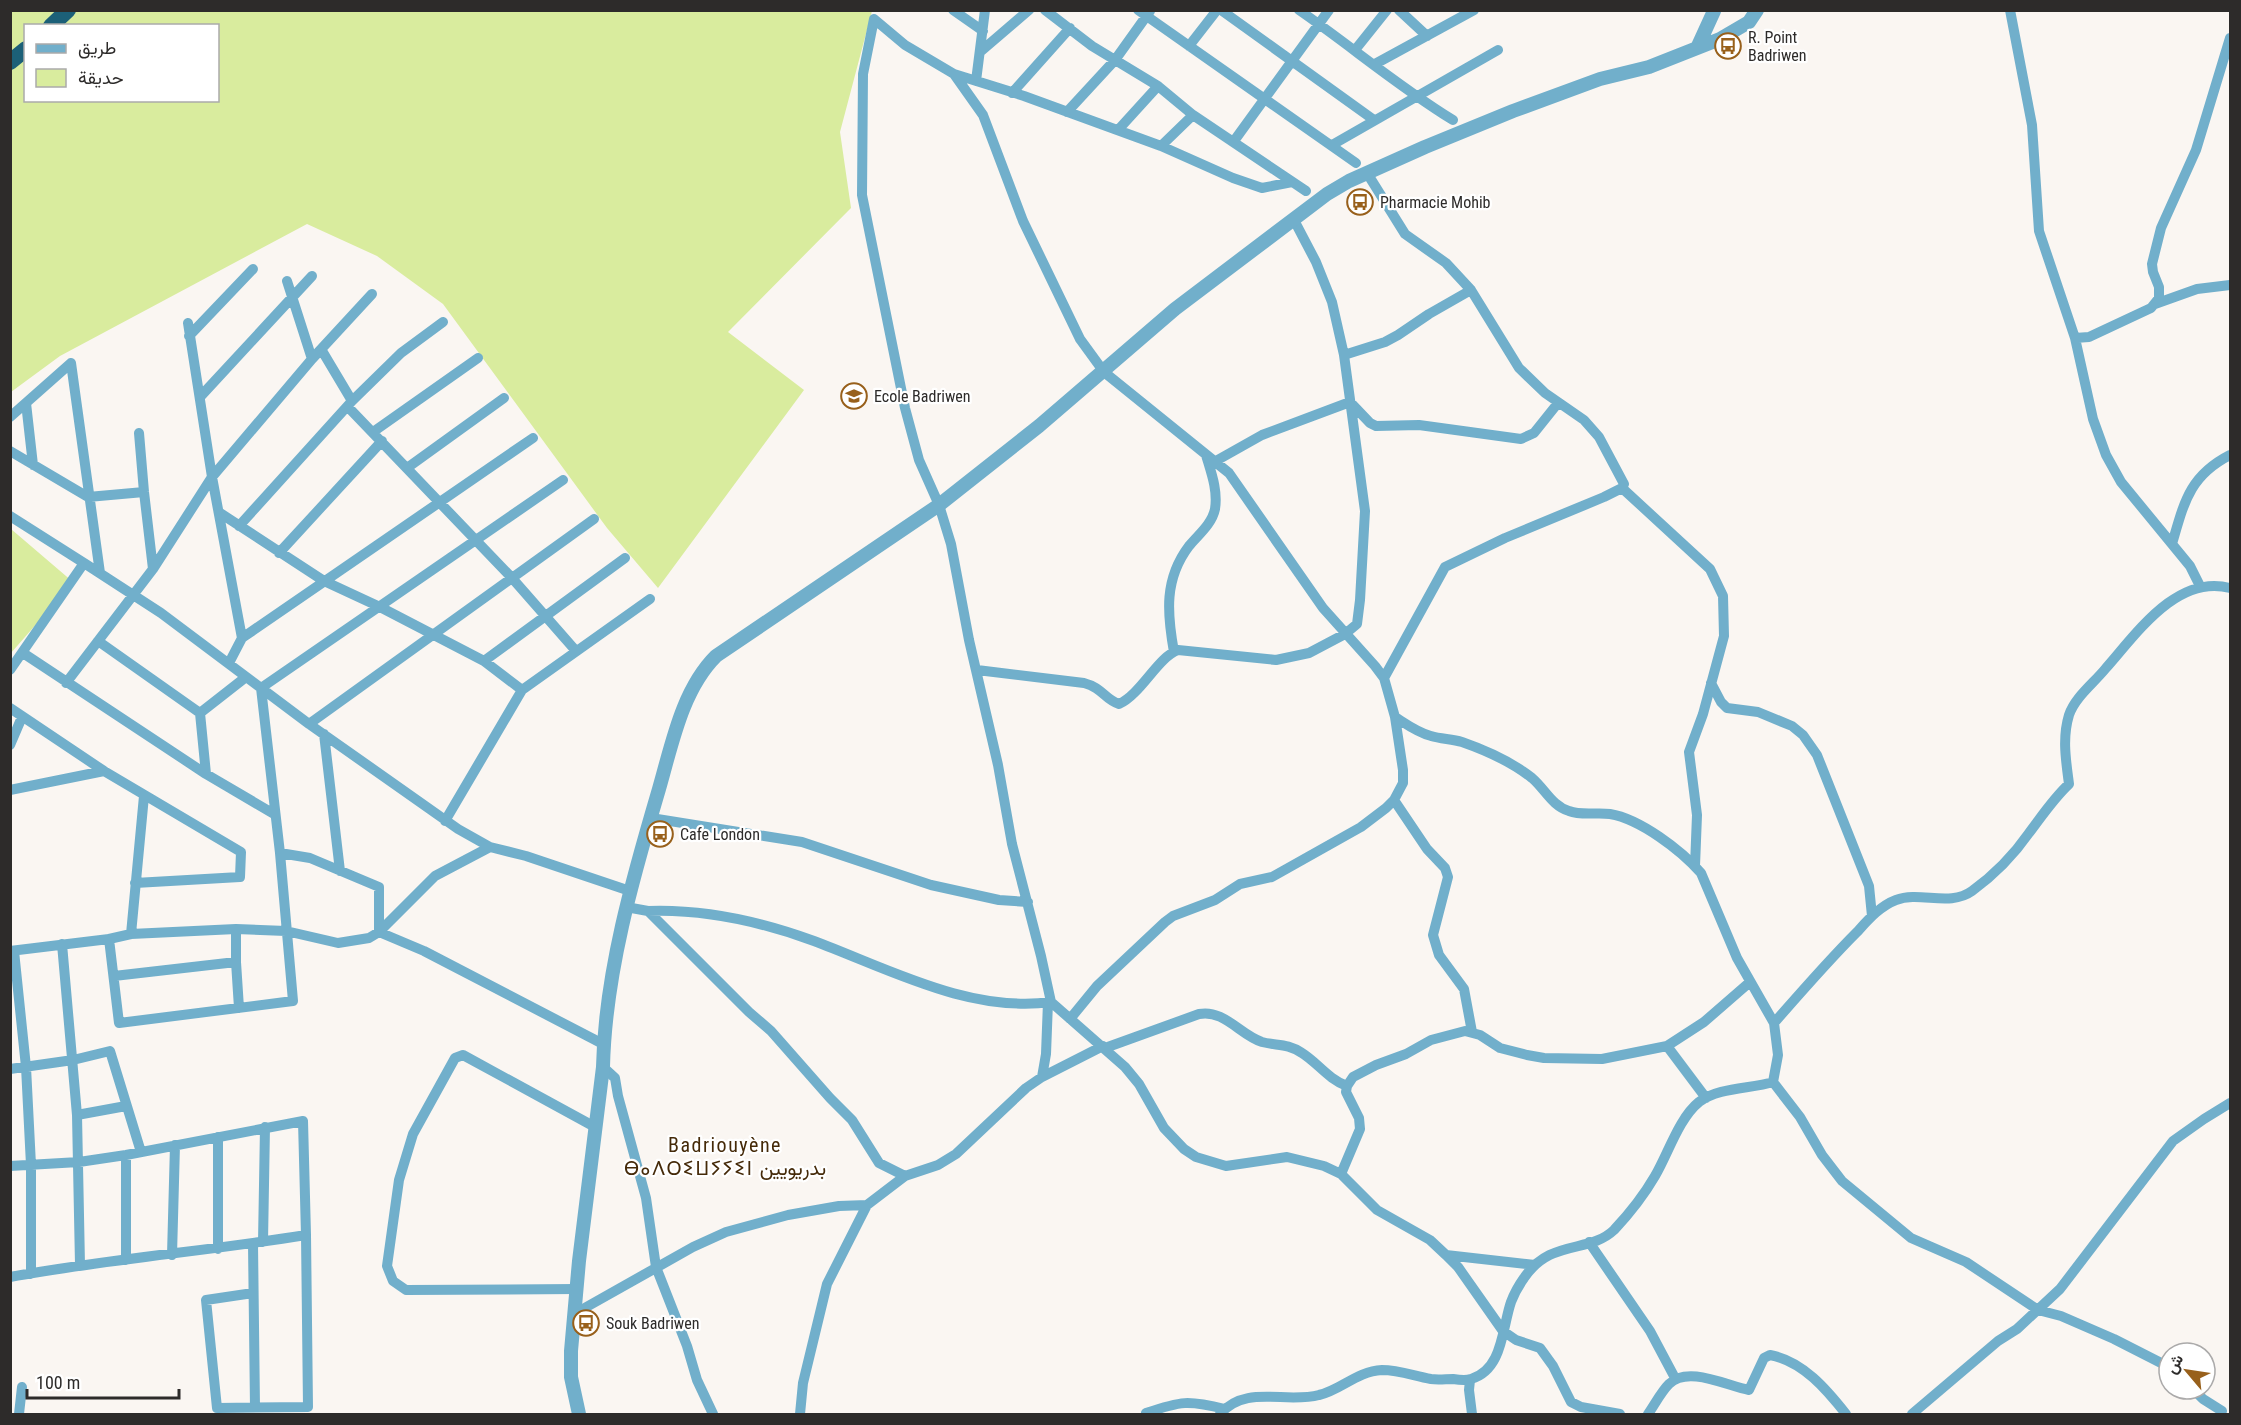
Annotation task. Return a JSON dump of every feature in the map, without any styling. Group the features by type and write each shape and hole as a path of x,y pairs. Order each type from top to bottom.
{"highway":[{"path":"53,24 68,10"},
{"path":"10,62 24,51"}],"street":[{"path":"953,10 983,31"},
{"path":"976,81 985,10"},
{"path":"980,52 1029,10"},
{"path":"1045,10 1092,46 1158,86 1193,115 1306,191"},
{"path":"1189,46 1219,10 1374,120"},
{"path":"1299,10 1375,64 1416,97 1453,120"},
{"path":"1234,141 1329,10"},
{"path":"1355,50 1386,10"},
{"path":"1399,10 1427,36"},
{"path":"2010,10 2032,125 2039,231 2075,338 2093,419 2106,455 2121,482 2190,566 2200,586"},
{"path":"1375,64 1472,11"},
{"path":"1698,46 1714,11 1724,23 1738,27"},
{"path":"579,1414 571,1377 574,1314 603,1067 603,1044 626,907 682,713 705,667 716,656 939,505 1104,372 1175,309 1327,194 1425,147 1513,111 1600,79 1649,67 1720,39 1749,22 1759,11"},
{"path":"1067,112 1115,60 1145,12 1264,100 1356,163"},
{"path":"1042,1077 1046,1054 1049,1002 1028,902 1012,844 998,765 969,640 951,544 939,505 919,460 908,419 862,195 863,74 874,19 905,45 954,74 1118,130 1262,188 1292,182"},
{"path":"1012,93 1070,28"},
{"path":"2155,304 2159,293 2152,264 2161,228 2196,150 2230,38"},
{"path":"1332,145 1498,50"},
{"path":"954,74 983,115 1023,221 1080,339 1104,372 1229,474 1244,493 1283,554 1345,634 1376,666 1384,678 1395,717 1403,770 1403,783 1394,800 1361,827 1272,877 1240,884 1215,900 1173,916 1097,986 1070,1019"},
{"path":"1118,130 1158,86"},
{"path":"1161,146 1193,115"},
{"path":"1367,173 1405,234 1446,263 1471,290 1519,368 1558,403 1576,413 1599,437 1624,482 1622,488 1446,567 1384,678"},
{"path":"977,670 1084,683 1097,687 1119,704 1126,700 1174,652 1184,650 1276,660 1309,653 1354,628 1358,617 1365,511 1344,355 1332,302 1317,262 1294,220"},
{"path":"189,336 253,269"},
{"path":"200,397 312,276"},
{"path":"287,280 312,359"},
{"path":"2075,338 2089,337 2155,304 2197,289 2230,285"},
{"path":"1344,355 1378,345 1398,336 1471,290"},
{"path":"66,683 153,569 212,477 312,359 372,294"},
{"path":"239,526 350,404 401,353 443,322"},
{"path":"188,323 212,477 242,638"},
{"path":"321,349 350,404 373,432 512,578 576,651"},
{"path":"373,432 478,358"},
{"path":"10,417 71,363 100,573"},
{"path":"406,468 504,398"},
{"path":"1210,458 1262,435 1350,402"},
{"path":"1350,402 1370,423 1376,426 1419,425 1521,439 1534,433 1558,403"},
{"path":"26,403 33,465"},
{"path":"139,433 153,569"},
{"path":"229,663 242,638 533,438"},
{"path":"279,553 382,441"},
{"path":"10,451 88,497 144,492"},
{"path":"2172,544 2180,516 2196,481 2230,455"},
{"path":"1174,652 1168,608 1173,576 1188,548 1206,527 1215,511 1215,491 1210,458"},
{"path":"261,688 563,480"},
{"path":"1622,488 1700,558 1710,569 1723,596 1724,636 1703,714 1689,752 1697,815 1698,837 1695,866"},
{"path":"220,513 324,581 484,661 522,690"},
{"path":"10,516 100,573 229,663 309,724 446,821 490,847 526,856 630,891"},
{"path":"309,724 594,519"},
{"path":"484,661 625,558"},
{"path":"10,670 84,563"},
{"path":"1774,1023 1836,952 1872,916 1896,900 1960,897 1997,871 2031,832 2049,804 2069,784 2065,734 2070,712 2079,698 2158,612 2173,600 2200,586 2220,585 2230,588"},
{"path":"446,821 522,690 650,599"},
{"path":"98,641 200,713 206,774"},
{"path":"23,653 206,774 274,814"},
{"path":"200,713 246,677"},
{"path":"1711,682 1721,702 1727,708 1758,712 1792,726 1803,735 1817,755 1869,886 1872,916"},
{"path":"109,939 119,1023 293,1001 280,853 261,688"},
{"path":"10,708 144,796 241,852 240,877 135,883"},
{"path":"10,745 22,717"},
{"path":"1395,717 1419,732 1460,741 1515,768 1532,779 1558,806 1570,812 1608,814 1630,820 1653,833 1695,866 1701,873 1750,982 1774,1023 1778,1055 1773,1082 1800,1117 1822,1155 1842,1181 1911,1238 1966,1262 2038,1310 2061,1316 2157,1361"},
{"path":"324,734 340,871"},
{"path":"10,790 104,771"},
{"path":"131,934 144,796"},
{"path":"1394,800 1427,849 1445,868 1448,877 1434,935 1439,955 1464,989 1472,1032"},
{"path":"651,818 802,842 931,885 999,900 1028,902"},
{"path":"31,1274 31,1165 26,1067 12,951 109,939 131,934 236,929 286,931 338,943 369,938 379,932 435,876 490,847"},
{"path":"280,853 310,858 379,887 379,932"},
{"path":"626,907 648,911 698,913 762,926 812,940 917,980 970,997 1005,1004 1049,1002 1125,1067 1139,1084 1164,1128 1184,1149 1196,1156 1226,1166 1287,1156 1324,1166 1341,1174 1377,1210 1430,1240 1446,1255 1465,1276 1503,1331 1516,1340 1540,1348 1553,1366 1568,1398 1575,1405 1620,1414"},
{"path":"648,911 771,1031 859,1128 879,1163 905,1176"},
{"path":"236,929 239,1008"},
{"path":"379,932 434,956 603,1044"},
{"path":"62,944 77,1115 80,1265"},
{"path":"114,976 236,962"},
{"path":"1341,1174 1360,1129 1359,1118 1346,1092 1353,1077 1406,1054 1431,1040 1465,1031 1472,1032 1500,1048 1527,1056 1602,1059 1667,1046 1704,1022 1750,982"},
{"path":"800,1414 803,1383 827,1284 867,1205 905,1176 938,1164 956,1154 1008,1103 1042,1077 1104,1047 1199,1014 1210,1013 1224,1018 1238,1030 1255,1039 1283,1044 1297,1050 1330,1077 1347,1086"},
{"path":"1667,1046 1706,1098"},
{"path":"10,1069 73,1060 110,1051 141,1152"},
{"path":"577,1289 406,1290 393,1281 387,1266 399,1179 413,1134 455,1058 464,1055 595,1127"},
{"path":"603,1067 615,1078 646,1198 656,1267 687,1346 697,1380 713,1414"},
{"path":"1146,1413 1186,1402 1197,1402 1223,1412 1238,1400 1248,1397 1288,1398 1320,1395 1356,1376 1381,1370 1402,1371 1430,1378 1470,1380 1486,1371 1492,1363 1499,1348 1512,1301 1525,1276 1535,1265 1561,1249 1589,1242 1611,1232 1656,1176 1689,1114 1706,1098 1773,1082"},
{"path":"1912,1414 2038,1310 2060,1289 2173,1141 2230,1103"},
{"path":"77,1115 126,1106"},
{"path":"10,1166 79,1162 126,1155 303,1121 308,1407 217,1408 206,1300 253,1293"},
{"path":"255,1407 253,1293 265,1127"},
{"path":"218,1137 218,1249"},
{"path":"172,1255 174,1145"},
{"path":"126,1155 126,1260"},
{"path":"574,1314 656,1267 717,1236 756,1222 839,1206 867,1205"},
{"path":"10,1277 80,1265 218,1249 306,1235"},
{"path":"1589,1242 1650,1331 1675,1378"},
{"path":"1446,1255 1535,1265"},
{"path":"1648,1414 1675,1378 1689,1375 1749,1390 1764,1358 1770,1356 1794,1363 1827,1390 1846,1414"},
{"path":"1470,1380 1472,1414"},
{"path":"19,1414 22,1387"},
{"path":"2206,1401 2222,1412"}],"green space":[{"path":"11,11 872,11 840,132 851,208 728,332 804,390 658,588 607,528 443,304 377,256 307,224 60,356 11,392"},
{"path":"11,529 73,582 11,653"}],"place":[{"name":"R. Point Badriwen","path":"1728,46"},
{"name":"Pharmacie Mohib","path":"1360,202"},
{"name":"Ecole Badriwen","path":"854,396"},
{"name":"Cafe London","path":"660,834"},
{"name":"Souk Badriwen","path":"586,1323"}],"district":[{"name":"Badriouyène ⴱⴰⴷⵔⵉⵡⵢⵢⵉⵏ بدريويين","path":"725,1156"}]}
